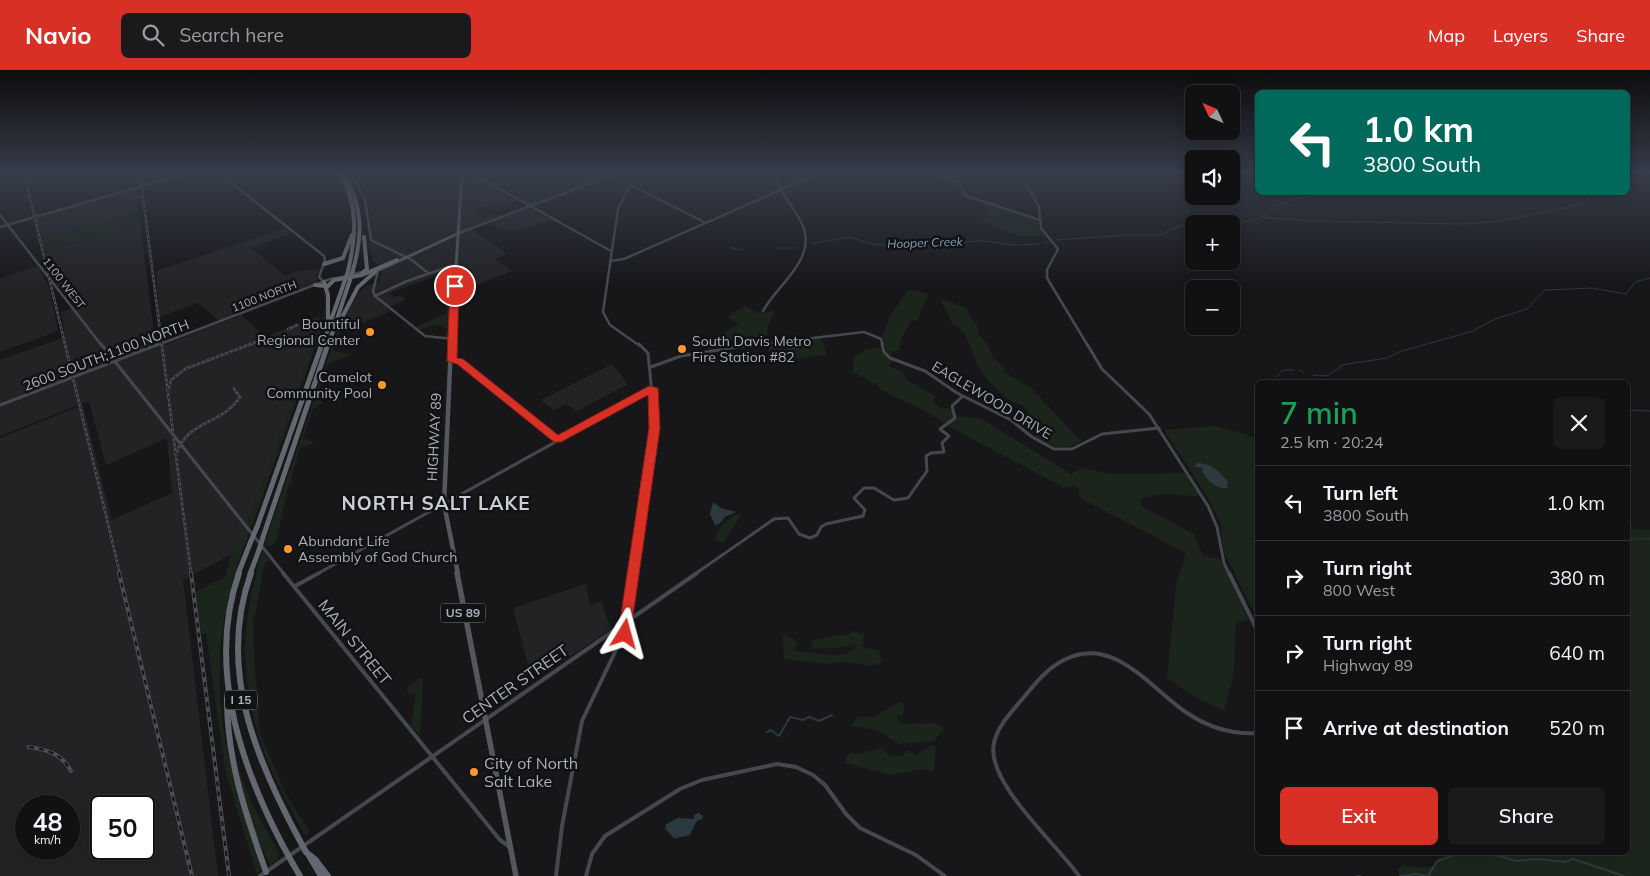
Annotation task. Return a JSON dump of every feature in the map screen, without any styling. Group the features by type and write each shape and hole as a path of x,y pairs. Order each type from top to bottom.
{"highway":[{"name":"I 15","path":"355,211 356,222 353,250 359,273"},
{"name":"I 15","path":"359,273 362,238 360,211"},
{"path":"324,261 343,258 349,247 356,222"},
{"path":"362,224 368,266"},
{"path":"327,287 336,279 397,260"},
{"path":"328,347 359,273 368,266"},
{"path":"368,266 377,270"},
{"path":"359,273 377,270"},
{"name":"I 15","path":"300,876 261,807 246,768 227,688 228,618 232,593 326,330 347,280 359,273"},
{"name":"I 15","path":"320,876 264,772 243,711 240,694 238,636 241,608 263,537 328,347 347,280"},
{"path":"323,281 327,287 329,308 326,330"},
{"path":"315,285 323,284 327,287"},
{"path":"227,688 226,727 235,786 263,874"},
{"path":"306,852 315,859 328,876"}],"main road":[{"name":"US 89","path":"459,233 460,211"},
{"path":"377,270 429,243 459,233"},
{"name":"HIGHWAY 89","path":"459,233 444,504 516,876"},
{"path":"377,270 405,257"}],"street":[{"path":"0,227 58,211"},
{"path":"267,211 324,255 324,261 318,277 323,281"},
{"path":"366,211 370,240 405,257 428,273"},
{"path":"459,233 517,211"},
{"path":"537,211 611,251"},
{"path":"556,876 556,862 581,725 621,643 628,621 655,428 651,366 646,350 611,326 604,317 611,251 618,211"},
{"path":"682,211 706,223"},
{"path":"610,261 624,259 735,211"},
{"path":"763,311 772,295 802,260 806,249 804,229 792,211"},
{"path":"1011,211 1040,220"},
{"path":"1039,211 1042,229 1059,251 1057,257 1047,268 1047,278 1099,363 1115,383 1142,406 1211,511 1217,527 1224,563 1255,626"},
{"name":"1100 WEST","path":"0,215 115,362"},
{"path":"375,296 428,273 457,264"},
{"path":"377,270 373,291 375,296 425,336 453,339"},
{"name":"1100 NORTH","path":"219,323 323,281 338,276 377,270"},
{"name":"2600 SOUTH;1100 NORTH","path":"0,405 219,323"},
{"name":"EAGLEWOOD DRIVE","path":"651,366 716,349 862,332 879,338 884,352 890,358 924,370 963,396 1011,420 1032,437 1060,450 1073,448 1090,438 1102,434 1158,428"},
{"path":"452,361 459,361 558,440"},
{"name":"MAIN STREET","path":"115,362 500,840 511,847"},
{"path":"651,371 659,365"},
{"path":"295,586 653,388"},
{"name":"CENTER STREET","path":"263,874 774,519 784,517 792,521 801,536 815,537 824,524 848,522 864,515 864,508 854,498 865,488 877,489 894,500 908,498 927,471 926,456 931,453 944,452 942,442 949,436 940,430 956,417 952,407 963,396"},
{"path":"628,612 637,614"},
{"path":"1079,876 1002,784 993,762 994,741 1003,722 1059,663 1080,654 1111,657 1134,669 1182,710 1224,730 1242,734 1255,733"},
{"path":"586,876 592,854 605,836 680,789 702,780 777,764 796,767 813,775 825,785 846,814 860,828 916,855 945,876"}],"shaded area":[{"path":"58,211 137,211 137,213 42,239 36,217"},
{"path":"369,211 475,211 477,219 493,214 499,217 476,225 472,230 504,251 506,255 495,259 512,271 458,293 459,280 444,282 443,273 390,293 394,297 400,295 406,300 386,308 391,311 339,332 350,306 366,285 377,284 383,269 373,261 368,244 372,239"},
{"path":"521,211 533,211 550,220 520,231 500,230 489,223"},
{"path":"986,211 1007,211 1038,221 1043,233 1036,236 1020,236 979,220 986,216"},
{"path":"137,213 140,224 45,252 42,239"},
{"path":"140,224 156,348 242,315 265,337 320,316 311,354 243,548 183,580 218,876 0,876 0,438 83,405 112,520 172,493 167,438 106,465 89,401 0,436 0,360 65,337 61,312 75,307 54,281 45,252"},
{"path":"285,228 292,233 251,248 285,275 298,271 319,269 316,277 318,282 219,321 199,303 159,317 156,271"},
{"path":"38,266 49,287 58,331 0,352 0,278"},
{"path":"453,281 450,337 445,338 448,329 436,324 420,330 416,327 446,314 444,282"},
{"path":"366,285 345,315 333,351 351,354 328,364 316,398 323,402 313,409 303,438 315,443 300,448 291,478 293,481 288,488 276,542 268,546 265,543 339,327 350,302"},
{"path":"323,286 328,307 325,319 252,526 247,521 280,438 277,437 286,419 323,317 325,307"},
{"path":"914,290 928,294 927,298 918,320 911,321 901,338 900,350 894,351 889,356 882,338 889,318 907,291"},
{"path":"943,299 968,309 969,316 977,324 978,334 987,344 993,358 1006,369 1003,371 1032,389 1081,441 1069,447 1063,447 1051,445 1034,437 1041,432 1034,418 1023,406 1011,401 991,384 978,366 967,338 959,328 952,324 945,307 940,303"},
{"path":"745,305 757,313 775,311 768,326 767,336 731,340 722,333 739,324 728,317"},
{"path":"820,337 825,347 826,355 791,359 770,353 768,346"},
{"path":"881,348 885,355 893,361 889,366 904,373 906,379 935,396 933,402 940,408 948,408 957,416 980,418 1071,474 1081,468 1111,474 1185,473 1199,496 1162,494 1142,498 1140,503 1141,506 1194,534 1203,556 1220,559 1249,621 1236,621 1234,671 1224,711 1193,696 1167,678 1176,585 1186,553 1084,500 1079,496 1079,490 1075,486 1065,488 961,433 921,409 881,390 877,385 853,372 854,357 867,349"},
{"path":"612,364 628,384 577,411 566,404 554,410 541,400"},
{"path":"1215,426 1255,437 1255,614 1224,552 1220,521 1205,493 1164,430"},
{"path":"1196,463 1206,464 1218,471 1228,482 1227,488 1219,487 1211,482 1205,476 1202,468 1194,466"},
{"path":"713,502 721,508 736,512 725,517 719,524 715,525 710,514"},
{"path":"738,514 741,515 723,543 714,540 723,525"},
{"path":"1630,525 1635,529 1650,530 1650,876 1400,876 1398,869 1403,865 1423,868 1435,866 1439,858 1448,855 1630,855"},
{"path":"249,534 233,579 224,621 220,662 221,702 226,742 235,783 262,869 257,874 225,770 206,633 201,635 195,592 225,577 236,545 239,540"},
{"path":"263,552 269,560 264,565 255,616 253,618 260,734 287,796 310,832 306,835 275,779 264,752 249,698 246,669 248,613"},
{"path":"586,584 590,605 601,601 611,629 563,661 549,658 528,665 513,608"},
{"path":"853,631 864,634 862,647 879,650 882,662 871,666 855,663 839,662 830,664 784,659 783,634 795,640 797,645 793,650 798,652 838,655 846,654 857,644 836,648 810,649 813,644 809,642 847,635"},
{"path":"423,677 420,735 411,726 416,691 410,694 406,688"},
{"path":"899,702 903,703 905,710 902,715 898,715 897,720 902,724 935,723 944,729 934,741 899,744 877,730 852,726 857,717 874,717"},
{"path":"931,746 936,746 934,771 921,769 890,775 845,763 846,756 851,753 858,754 881,748 891,757 902,756 908,750 915,756"},
{"path":"236,764 252,804 279,853 278,860 270,865 253,829"},
{"path":"700,812 703,818 696,822 690,835 675,838 665,829 666,824 678,818 694,819 694,815"}],"waterway":[{"path":"1263,217 1269,211"},
{"path":"1314,221 1463,224 1499,221 1551,211"},
{"path":"1260,217 1312,221"},
{"name":"Hooper Creek","path":"1240,223 1256,219"},
{"name":"Hooper Creek","path":"1130,235 1159,235 1185,224"},
{"name":"Hooper Creek","path":"1057,240 1125,235"},
{"name":"Hooper Creek","path":"811,244 848,237 877,245 984,241 1014,245 1040,244"},
{"name":"Hooper Creek","path":"1045,243 1050,242"},
{"name":"Hooper Creek","path":"731,248 743,250"},
{"name":"Hooper Creek","path":"777,248 796,248"},
{"path":"1313,375 1326,376 1340,368 1341,365 1387,358 1399,352 1473,331 1495,319 1527,309 1545,290 1592,288 1626,294 1635,282 1650,278"},
{"path":"788,350 807,345"},
{"path":"1276,377 1283,370 1294,370"},
{"path":"1299,370 1304,373"},
{"path":"1630,410 1650,411"},
{"path":"1630,539 1650,539"},
{"path":"767,732 771,730 779,736 790,717 803,720 809,717 819,721 832,715"},
{"path":"1428,876 1437,861 1454,855"},
{"path":"1494,855 1517,861 1537,859 1565,862 1573,859 1624,876"},
{"path":"1400,876 1416,874 1427,876"}],"railway":[{"path":"33,211 120,574"},
{"path":"145,211 191,574"},
{"path":"288,329 297,325"},
{"path":"168,391 171,380 185,369 267,338"},
{"path":"176,455 187,436 195,429 224,413 240,397 234,389"},
{"path":"119,573 192,876"},
{"path":"191,573 229,876"},
{"path":"29,747 53,753 63,760 71,771"}],"place":[{"name":"Bountiful Regional Center","path":"370,332"},
{"name":"South Davis Metro Fire Station #82","path":"682,349"},
{"name":"Camelot Community Pool","path":"382,385"},
{"name":"Abundant Life Assembly of God Church","path":"288,549"},
{"name":"City of North Salt Lake","path":"474,772"}],"district":[{"name":"NORTH SALT LAKE","path":"436,503"}],"route":[{"path":"455,286 452,361 459,361 558,440 648,389 653,388 655,428 625,634"}]}
